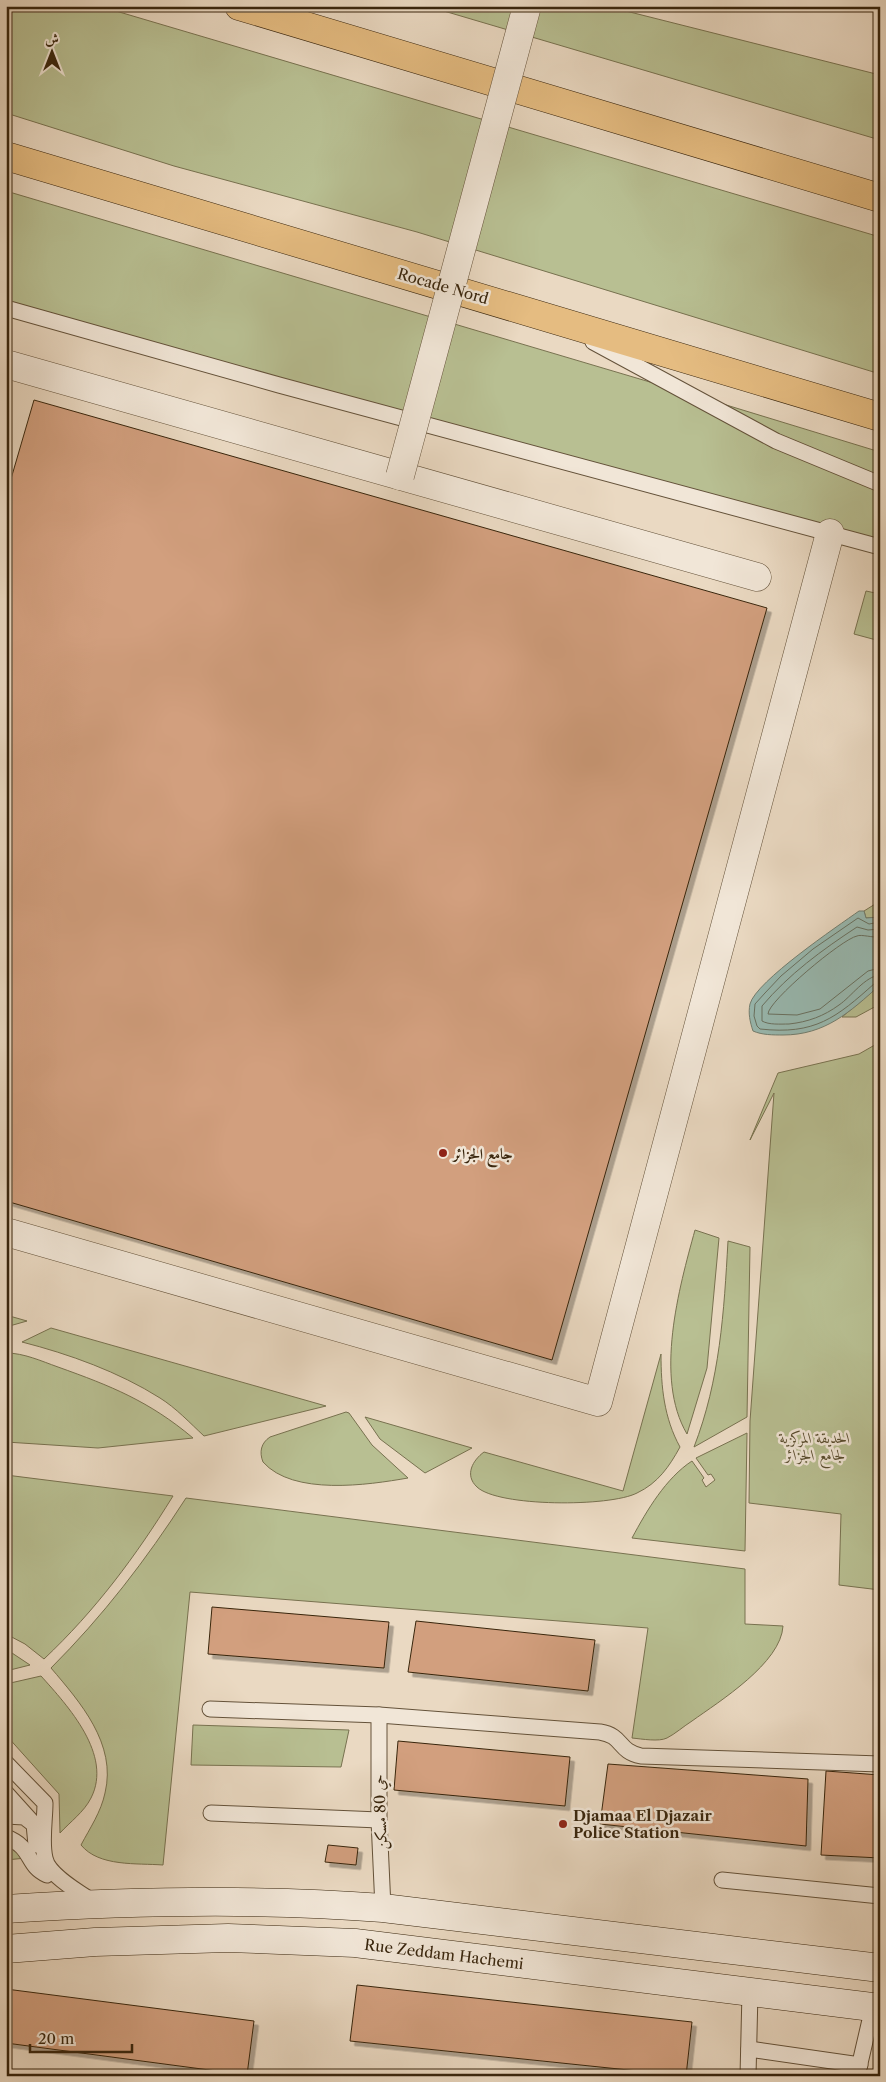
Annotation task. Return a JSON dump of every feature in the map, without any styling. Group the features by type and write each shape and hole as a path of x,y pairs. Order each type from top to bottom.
{"highway":[{"path":"241,7 880,198"},
{"name":"Rocade Nord","path":"6,156 880,416"}],"street":[{"path":"400,476 527,6"},
{"path":"6,364 757,577"},
{"path":"6,1232 598,1402 830,533"},
{"path":"6,1909 85,1897 273,1902 383,1908 880,1968"},
{"name":"Rue Zeddam Hachemi","path":"6,1949 95,1942 220,1938 327,1941 383,1946 876,2007"}],"lane":[{"path":"6,308 296,390 880,547"},
{"path":"538,314 644,368 776,441 880,484"},
{"path":"210,1709 378,1715 600,1732 617,1737 624,1750 640,1756 880,1764"},
{"name":"حي 80 مسكن","path":"378,1715 379,1820 383,1908"},
{"path":"6,1762 44,1802 45,1860 51,1870 85,1897"},
{"path":"6,1793 34,1824 36,1858 47,1876"},
{"path":"211,1813 379,1820"},
{"path":"6,1816 24,1818 34,1824"},
{"path":"6,1837 24,1846 32,1864 47,1876 85,1897"},
{"path":"722,1880 880,1896"},
{"path":"748,2076 750,1992"},
{"path":"750,2049 859,2070 876,2007"}],"green space":[{"path":"6,6 99,6 880,237 880,374 417,232 174,166 6,113"},
{"path":"427,6 606,6 880,75 880,140"},
{"path":"6,191 880,452 880,547 6,308"},
{"path":"866,591 880,594 880,641 854,634"},
{"path":"880,901 880,917 866,918 864,911"},
{"path":"880,985 880,1004 856,1017 842,1017"},
{"name":"الحديقة المركزية لجامع الجزائر","path":"880,1042 880,1590 839,1585 841,1514 749,1503 750,1421 774,1093 750,1140 778,1073 859,1054"},
{"path":"695,1230 719,1238 707,1368 687,1434 677,1412 672,1387 671,1360 677,1305"},
{"path":"728,1241 750,1247 747,1417 694,1447 710,1397 715,1371 725,1294"},
{"path":"6,1315 27,1321 6,1327"},
{"path":"51,1328 326,1406 204,1436 166,1402 128,1380 76,1358 22,1342"},
{"path":"6,1353 32,1358 112,1388 145,1404 193,1438 98,1448 6,1442"},
{"path":"661,1354 664,1402 670,1425 680,1447 662,1474 644,1489 623,1498 604,1501 555,1503 507,1498 489,1494 477,1487 473,1482 471,1468 476,1459 484,1452 623,1491"},
{"path":"346,1412 349,1413 372,1445 408,1478 352,1485 312,1484 293,1480 276,1473 263,1462 262,1448 270,1437"},
{"path":"365,1417 472,1448 425,1473 380,1439"},
{"path":"747,1433 745,1551 632,1538 658,1495 674,1476 692,1461 704,1478 702,1480 706,1487 715,1480 711,1474 708,1475 696,1458"},
{"path":"6,1475 173,1496 114,1582 63,1641 44,1659 25,1644 6,1634"},
{"path":"186,1498 745,1569 745,1624 783,1626 780,1640 772,1654 761,1667 733,1692 670,1736 660,1740 650,1740 632,1738 648,1628 190,1592 163,1865 130,1864 108,1860 89,1852 81,1845 98,1813 105,1793 106,1758 101,1741 84,1710 51,1668 123,1587"},
{"path":"6,1649 30,1665 6,1671"},
{"path":"41,1676 74,1716 84,1732 92,1748 96,1765 96,1782 91,1798 81,1812 60,1833 59,1794 6,1735 6,1684"},
{"path":"193,1725 349,1730 341,1767 191,1765"},
{"path":"6,1842 26,1858 6,1860"}],"water":[{"path":"859,911 864,911 866,918 880,917 880,985 847,1013 812,1031 783,1035 764,1034 753,1031 749,1007 756,994 799,954"}],"building":[{"path":"34,400 767,608 552,1360 6,1201 6,496"},
{"path":"212,1607 389,1622 384,1668 208,1654"},
{"path":"416,1621 595,1640 588,1691 408,1672"},
{"path":"398,1741 570,1757 565,1806 394,1790"},
{"path":"608,1764 808,1779 806,1846 600,1824"},
{"path":"826,1771 880,1775 880,1858 821,1855"},
{"path":"328,1845 358,1848 356,1865 325,1862"},
{"path":"357,1985 692,2022 686,2076 350,2041"},
{"path":"6,1989 254,2021 247,2075 6,2043"}],"place":[{"name":"جامع الجزائر","path":"443,1153"},
{"name":"Djamaa El Djazair Police Station","path":"563,1824"}]}
